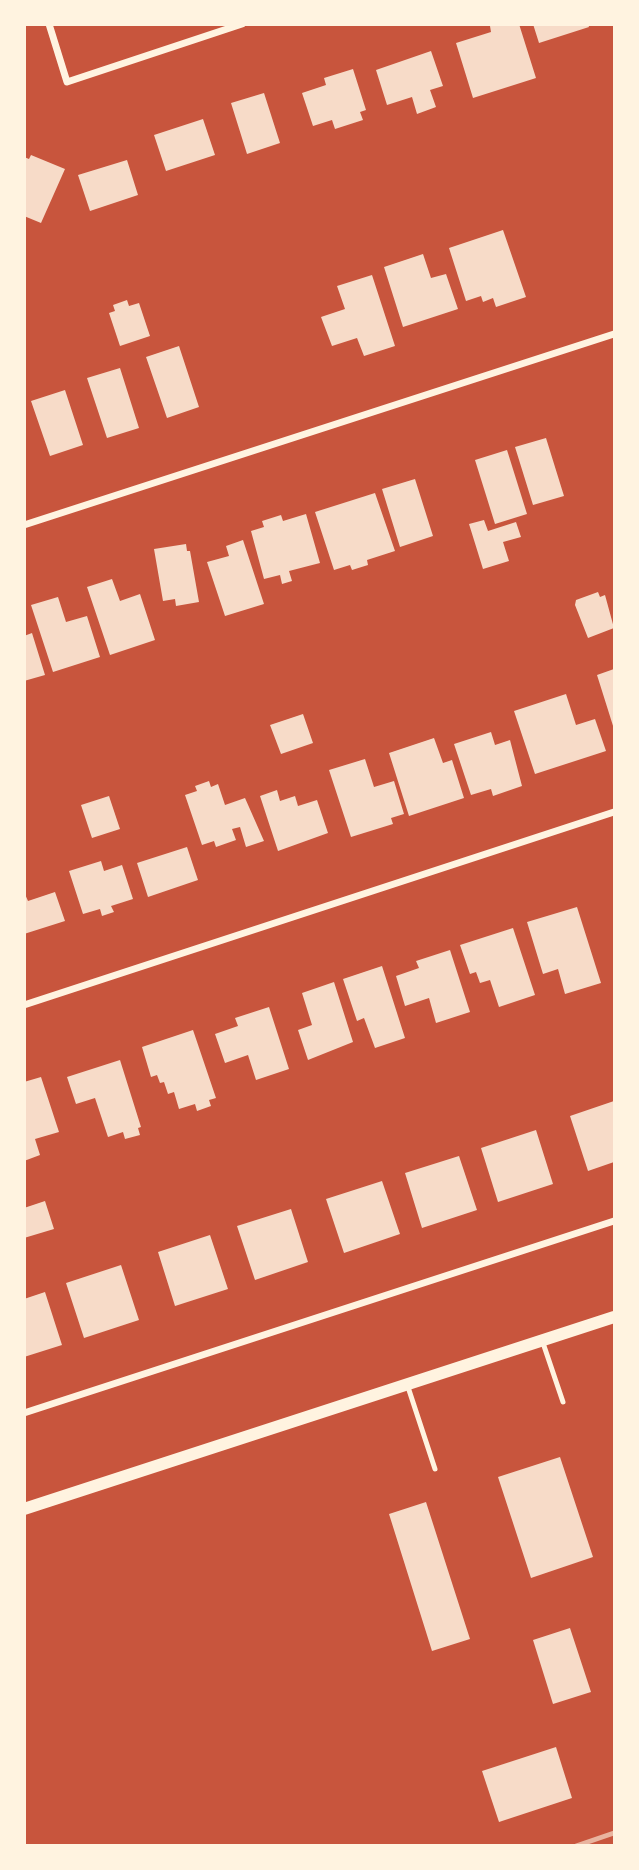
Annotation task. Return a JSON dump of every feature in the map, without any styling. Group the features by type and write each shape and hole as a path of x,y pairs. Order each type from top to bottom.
{"street":[{"path":"48,24 67,82 242,24"},
{"path":"24,525 614,334"},
{"path":"24,1005 614,812"},
{"path":"24,1413 614,1221"},
{"path":"24,1509 614,1317"}],"lane":[{"path":"542,1340 563,1402"},
{"path":"407,1384 435,1469"}],"building":[{"path":"519,24 536,78 473,98 456,43 491,32 490,26"},
{"path":"533,24 588,24 589,27 539,43"},
{"path":"431,51 443,86 430,90 436,107 417,114 412,97 387,105 376,70"},
{"path":"353,69 366,110 360,112 363,120 335,129 332,120 313,126 302,93 326,85 324,78"},
{"path":"264,93 280,143 247,154 231,103"},
{"path":"203,119 215,155 166,171 154,135"},
{"path":"31,155 65,169 41,223 24,216 24,157 29,159"},
{"path":"127,160 138,195 90,211 78,175"},
{"path":"503,230 526,297 496,307 493,298 483,302 481,296 466,301 449,248"},
{"path":"423,254 431,278 446,274 458,309 403,327 384,267"},
{"path":"372,275 395,346 364,356 357,338 332,346 321,317 345,309 337,286"},
{"path":"127,300 129,306 139,303 150,336 120,346 109,313 115,311 113,305"},
{"path":"179,346 199,407 167,418 146,357"},
{"path":"120,368 139,428 107,438 87,378"},
{"path":"65,390 83,445 50,456 31,401"},
{"path":"546,438 564,496 533,505 515,447"},
{"path":"507,450 527,514 495,524 475,460"},
{"path":"415,479 433,536 400,547 382,489"},
{"path":"375,493 395,551 367,560 368,565 352,570 350,565 334,570 315,512"},
{"path":"306,514 320,563 289,571 292,581 282,584 280,575 264,579 251,531 264,527 262,521 281,515 283,521"},
{"path":"484,520 488,531 516,522 521,537 503,542 509,561 483,569 469,524"},
{"path":"243,540 264,604 225,616 207,562 229,556 226,546"},
{"path":"186,544 187,551 190,551 199,602 176,606 175,599 163,601 154,549"},
{"path":"112,579 120,601 140,594 155,640 110,655 87,587"},
{"path":"598,592 600,597 605,595 614,628 588,638 575,605 576,600"},
{"path":"58,597 66,622 87,616 100,657 53,672 31,605"},
{"path":"32,633 45,675 24,681 24,636"},
{"path":"614,669 614,729 597,675"},
{"path":"566,694 576,725 595,719 606,751 535,774 514,711"},
{"path":"303,714 313,743 281,754 270,725"},
{"path":"491,732 495,745 510,740 522,786 493,796 491,789 471,795 454,744"},
{"path":"434,738 443,763 452,760 464,798 409,816 389,753"},
{"path":"365,759 374,787 394,781 404,814 391,818 393,824 351,837 329,770"},
{"path":"209,781 211,787 218,784 225,805 245,798 264,841 246,847 240,827 232,829 236,840 216,847 214,841 202,845 185,795 197,791 195,786"},
{"path":"277,790 280,801 295,796 298,806 317,800 328,833 278,851 260,796"},
{"path":"109,796 120,829 92,838 81,805"},
{"path":"187,847 198,880 148,897 137,863"},
{"path":"101,861 104,871 122,865 133,899 111,906 114,912 102,916 100,909 83,914 69,871"},
{"path":"24,892 28,901 55,892 65,921 24,934"},
{"path":"577,907 601,983 565,994 558,969 543,974 527,922"},
{"path":"513,928 535,995 499,1007 490,980 480,983 476,972 470,974 460,945"},
{"path":"450,950 470,1012 436,1023 429,998 405,1006 396,976 419,968 416,961"},
{"path":"382,966 405,1038 375,1048 364,1018 357,1021 343,979"},
{"path":"334,982 353,1042 308,1060 298,1030 312,1025 302,993"},
{"path":"269,1007 289,1069 256,1080 248,1055 225,1063 215,1034 238,1026 235,1018"},
{"path":"193,1030 216,1098 209,1100 211,1106 197,1111 195,1104 179,1109 174,1092 168,1094 164,1082 160,1083 157,1075 151,1077 142,1047"},
{"path":"120,1060 141,1127 138,1128 140,1135 125,1139 123,1132 108,1137 95,1098 76,1104 67,1077"},
{"path":"41,1077 59,1132 35,1139 40,1155 24,1161 24,1082"},
{"path":"614,1101 614,1162 588,1171 570,1116"},
{"path":"536,1130 553,1184 498,1202 481,1148"},
{"path":"459,1156 477,1210 422,1228 405,1173"},
{"path":"382,1181 400,1234 344,1253 326,1199"},
{"path":"45,1201 54,1229 24,1238 24,1208"},
{"path":"291,1209 308,1262 255,1280 237,1226"},
{"path":"210,1235 228,1289 175,1306 158,1252"},
{"path":"121,1265 139,1320 84,1338 66,1283"},
{"path":"45,1292 62,1345 24,1357 24,1299"},
{"path":"560,1457 593,1557 531,1578 498,1477"},
{"path":"426,1502 470,1639 432,1651 389,1514"},
{"path":"570,1628 591,1692 553,1704 533,1640"},
{"path":"556,1747 572,1798 499,1822 482,1771"}],"railway":[{"path":"576,1846 614,1833"}]}
